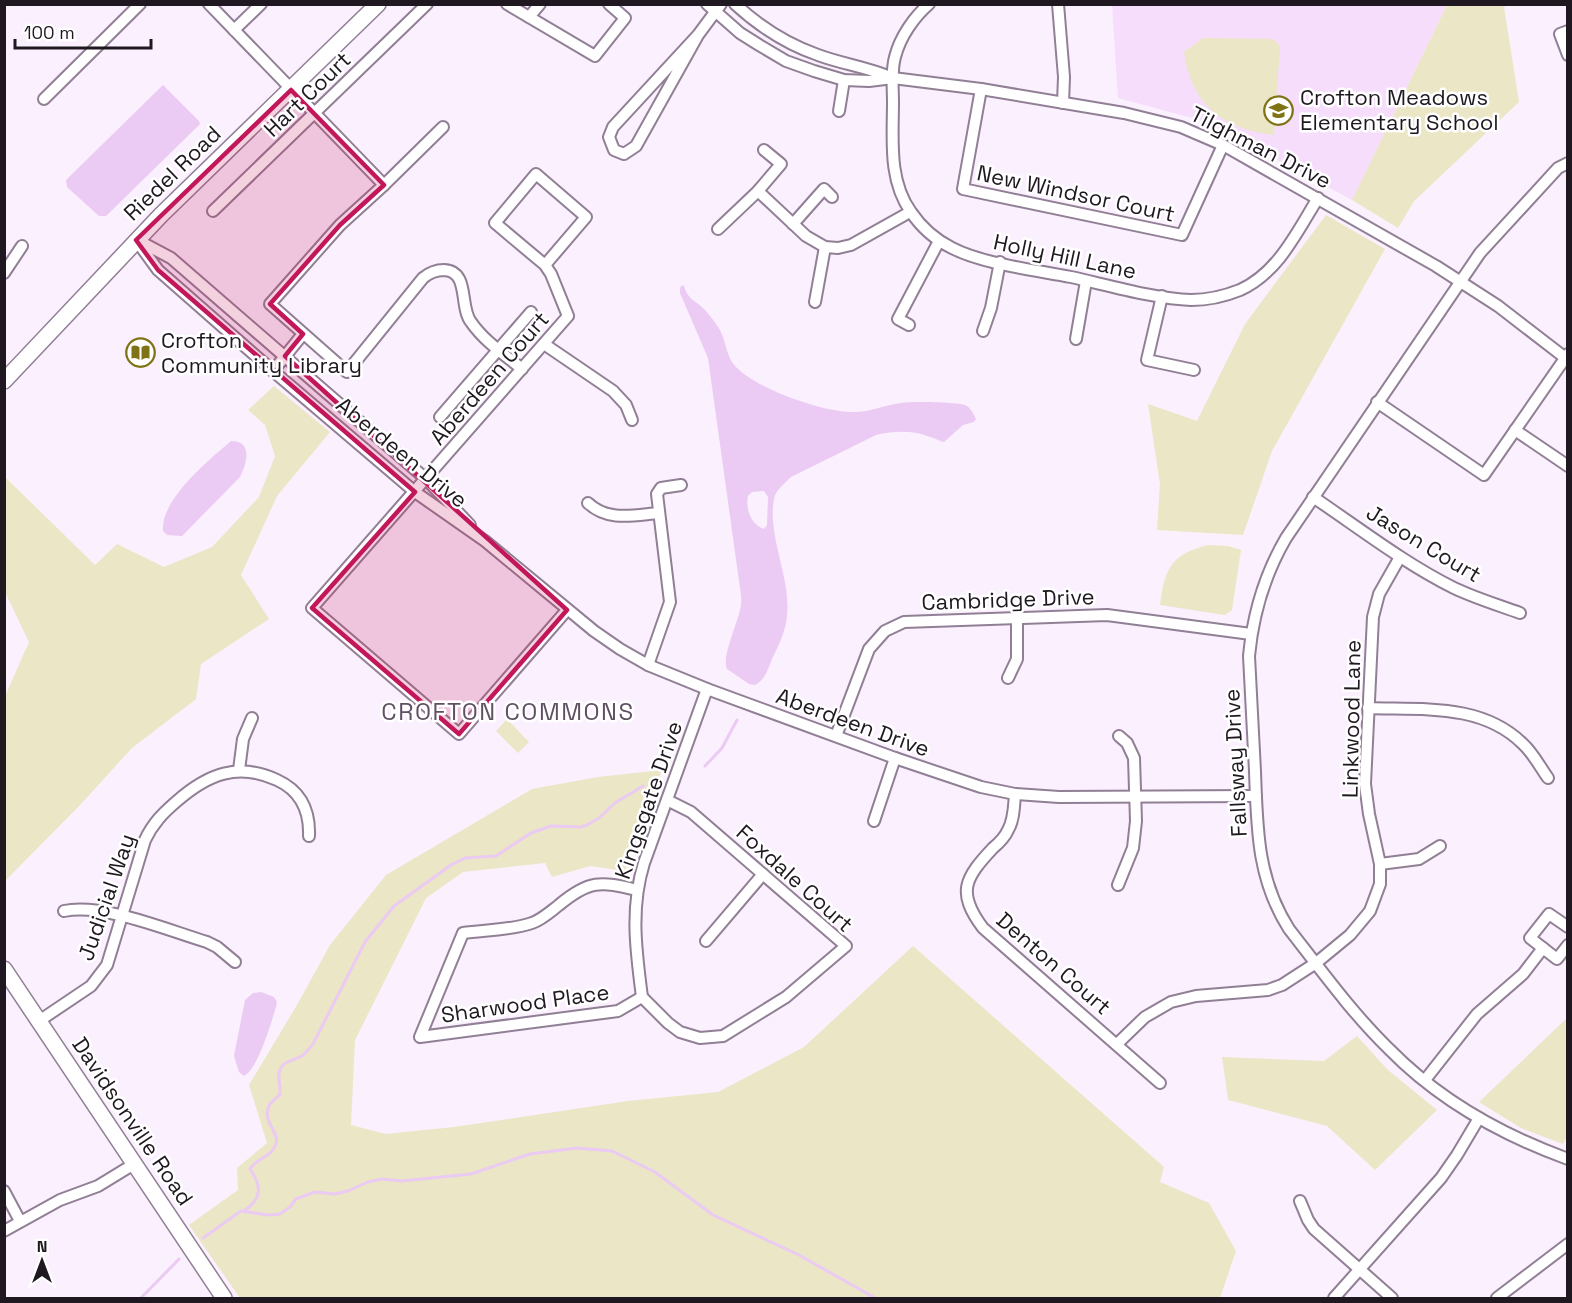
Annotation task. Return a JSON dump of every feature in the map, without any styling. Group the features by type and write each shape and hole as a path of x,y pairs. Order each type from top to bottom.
{"street":[{"path":"44,99 140,4"},
{"path":"209,4 384,185"},
{"path":"234,30 261,4"},
{"name":"Riedel Road","path":"4,381 136,240 378,4"},
{"name":"Hart Court","path":"213,211 427,4"},
{"path":"507,4 595,56 625,18 609,4"},
{"path":"529,17 540,4"},
{"name":"Tilghman Drive","path":"735,4 768,31 793,46 820,56 871,69 893,78"},
{"name":"Holly Hill Lane","path":"929,4 912,21 894,57 893,162 902,195 910,212 939,241 969,255 1000,262 1162,296 1190,300 1209,299 1253,283 1274,266 1318,198"},
{"path":"1058,4 1064,77 1063,103"},
{"path":"698,35 613,127 609,137 614,150 624,154 636,146 714,7"},
{"name":"Tilghman Drive","path":"714,7 740,33 786,61 844,80 869,81 893,78 981,89 1153,119 1181,127 1223,145 1414,252 1498,306 1567,357"},
{"path":"1568,31 1560,34 1568,55"},
{"path":"839,111 844,80"},
{"name":"New Windsor Court","path":"981,89 963,189 1182,236 1223,145"},
{"path":"443,128 340,225 270,304 347,372 423,278 435,271 450,271 459,276 469,320 522,369"},
{"path":"718,229 758,191 781,164 764,150"},
{"name":"Fallsway Drive","path":"1568,163 1558,168 1480,253 1313,497 1275,556 1262,591 1251,634 1249,656 1258,846 1267,883 1280,915 1316,963 1390,1051 1425,1080 1479,1118 1536,1147 1568,1158"},
{"path":"536,174 586,217 544,265 495,222 536,174"},
{"path":"793,224 824,189 832,197"},
{"path":"758,191 806,236 825,247 838,248 851,245 910,212"},
{"name":"Aberdeen Drive","path":"136,240 171,258 285,356 426,479 485,541"},
{"name":"Aberdeen Drive","path":"136,240 159,270 415,492 485,541 567,610 620,649 648,665 707,689 981,787 1015,794 1059,797 1256,796"},
{"path":"909,325 898,319 939,241"},
{"path":"4,273 22,246"},
{"path":"815,302 825,247"},
{"path":"984,331 1000,262"},
{"name":"Aberdeen Court","path":"544,265 551,274 568,316 312,608 459,734 567,610"},
{"path":"1076,339 1086,280"},
{"path":"1162,296 1147,360 1194,370"},
{"path":"440,417 531,312"},
{"path":"273,371 303,334"},
{"path":"544,344 613,391 626,405 632,420"},
{"path":"1377,402 1484,475 1567,357"},
{"path":"1515,430 1568,466"},
{"path":"648,665 670,602 658,490 681,485"},
{"name":"Jason Court","path":"1313,497 1400,557 1454,587 1520,613"},
{"path":"588,503 596,511 606,515 659,513"},
{"name":"Linkwood Lane","path":"1117,1044 1145,1017 1171,1002 1196,996 1268,990 1282,985 1316,963 1350,935 1370,911 1380,884 1380,864 1365,784 1375,604 1400,557"},
{"name":"Cambridge Drive","path":"836,736 869,650 885,631 904,622 1107,615 1251,634"},
{"path":"1008,678 1017,659 1017,618"},
{"name":"Kingsgate Drive","path":"642,997 634,923 637,890 644,863 707,689"},
{"path":"1368,708 1452,711 1485,718 1511,733 1525,745 1548,778"},
{"path":"239,771 243,739 252,718"},
{"path":"1118,885 1133,848 1136,796 1134,758 1127,743 1119,736"},
{"path":"874,821 896,758"},
{"name":"Judicial Way","path":"39,1021 91,986 100,976 112,951 145,840 157,819 193,787 214,776 239,771 268,776 290,788 298,796 308,814 309,836"},
{"name":"Denton Court","path":"1015,794 1010,828 977,866 967,882 966,892 970,909 983,928 1161,1083"},
{"name":"Foxdale Court","path":"642,997 680,1032 700,1038 723,1036 786,997 846,946 691,812 667,800"},
{"path":"1380,864 1419,859 1440,846"},
{"path":"706,941 763,874"},
{"name":"Sharwood Place","path":"637,890 612,884 588,886 577,890 544,917 532,923 463,933 420,1037 618,1011 642,997"},
{"path":"64,911 86,908 207,942 235,962"},
{"path":"1568,927 1549,914 1530,938 1557,958 1568,945"},
{"path":"1425,1080 1477,1014 1523,974 1543,948"},
{"name":"Davidsonville Road","path":"4,969 224,1299"},
{"path":"1334,1299 1449,1167 1479,1118"},
{"path":"4,1231 60,1200 98,1186 134,1164"},
{"path":"4,1191 20,1221"},
{"path":"1300,1201 1314,1229 1392,1299"},
{"path":"1497,1299 1568,1245"}],"highlighted area":[{"path":"291,90 384,185 340,225 270,304 303,334 285,356 567,610 459,734 312,608 415,492 158,270 136,240"}],"shaded area":[{"name":"Crofton Meadows Elementary School","path":"1112,5 1447,5 1352,200 1207,122 1118,98"},
{"path":"1447,5 1508,5 1504,7 1519,102 1414,201 1398,228 1352,200"},
{"path":"1203,38 1273,39 1280,46 1274,135 1239,127 1212,111 1202,100 1188,71 1184,52"},
{"path":"163,85 200,124 106,216 99,216 67,187 66,180"},
{"path":"1326,215 1385,249 1272,451 1243,535 1157,530 1160,484 1148,404 1197,421 1245,324"},
{"path":"684,286 690,297 715,322 733,364 747,376 775,391 823,408 851,412 906,402 960,404 969,408 976,419 974,422 963,425 944,442 910,432 876,435 791,477 778,490 774,499 773,513 776,542 786,586 786,621 768,670 755,685 749,684 727,669 726,656 740,612 741,593 708,358 680,293 680,288","holes":["764,491 768,497 767,525 764,529 752,520 747,501 752,492"]},
{"path":"274,386 330,432 277,496 241,575 269,619 201,664 196,699 132,748 5,881 5,696 29,642 5,592 5,477 95,565 117,544 164,567 212,547 259,497 275,456 265,425 248,410"},
{"path":"231,441 238,442 245,449 245,465 240,477 182,536 167,535 163,531 164,519 177,494"},
{"path":"1209,545 1228,546 1241,550 1232,610 1225,615 1160,605 1164,582 1172,564 1186,553"},
{"path":"507,719 529,742 518,753 496,731"},
{"path":"662,770 625,871 590,866 552,877 545,863 463,872 426,898 355,1040 351,1125 386,1134 454,1127 628,1101 718,1092 804,1047 913,946 1164,1167 1160,1182 1209,1203 1236,1251 1220,1298 240,1298 189,1225 238,1190 237,1168 267,1143 249,1085 330,945 386,875 532,789 598,777"},
{"path":"261,992 274,997 277,1002 276,1007 259,1055 244,1076 239,1072 234,1056 245,1000 253,993"},
{"path":"1567,1018 1568,1133 1563,1144 1521,1128 1479,1102"},
{"path":"1357,1036 1388,1070 1437,1110 1375,1170 1327,1126 1228,1100 1222,1057 1324,1061"}],"waterway":[{"path":"705,766 722,748 737,720"},
{"path":"245,1210 255,1201 258,1191 256,1180 250,1169 271,1152 276,1144 267,1115 270,1104 280,1094 280,1069 285,1063 303,1055 313,1044 365,942 394,906 451,865 465,858 496,856 531,833 551,826 581,827 587,825 599,818 615,803 643,786"},
{"path":"203,1238 241,1211 268,1215 280,1214 296,1199 315,1192 335,1194 382,1179 402,1181 471,1174 530,1154 577,1148 612,1151 655,1172 713,1215 799,1255 875,1298"},
{"path":"141,1298 179,1259"}],"place":[{"name":"Crofton Meadows Elementary School","path":"1279,110"},
{"name":"Crofton Community Library","path":"140,353"}],"district":[{"name":"CROFTON COMMONS","path":"508,712"}]}
